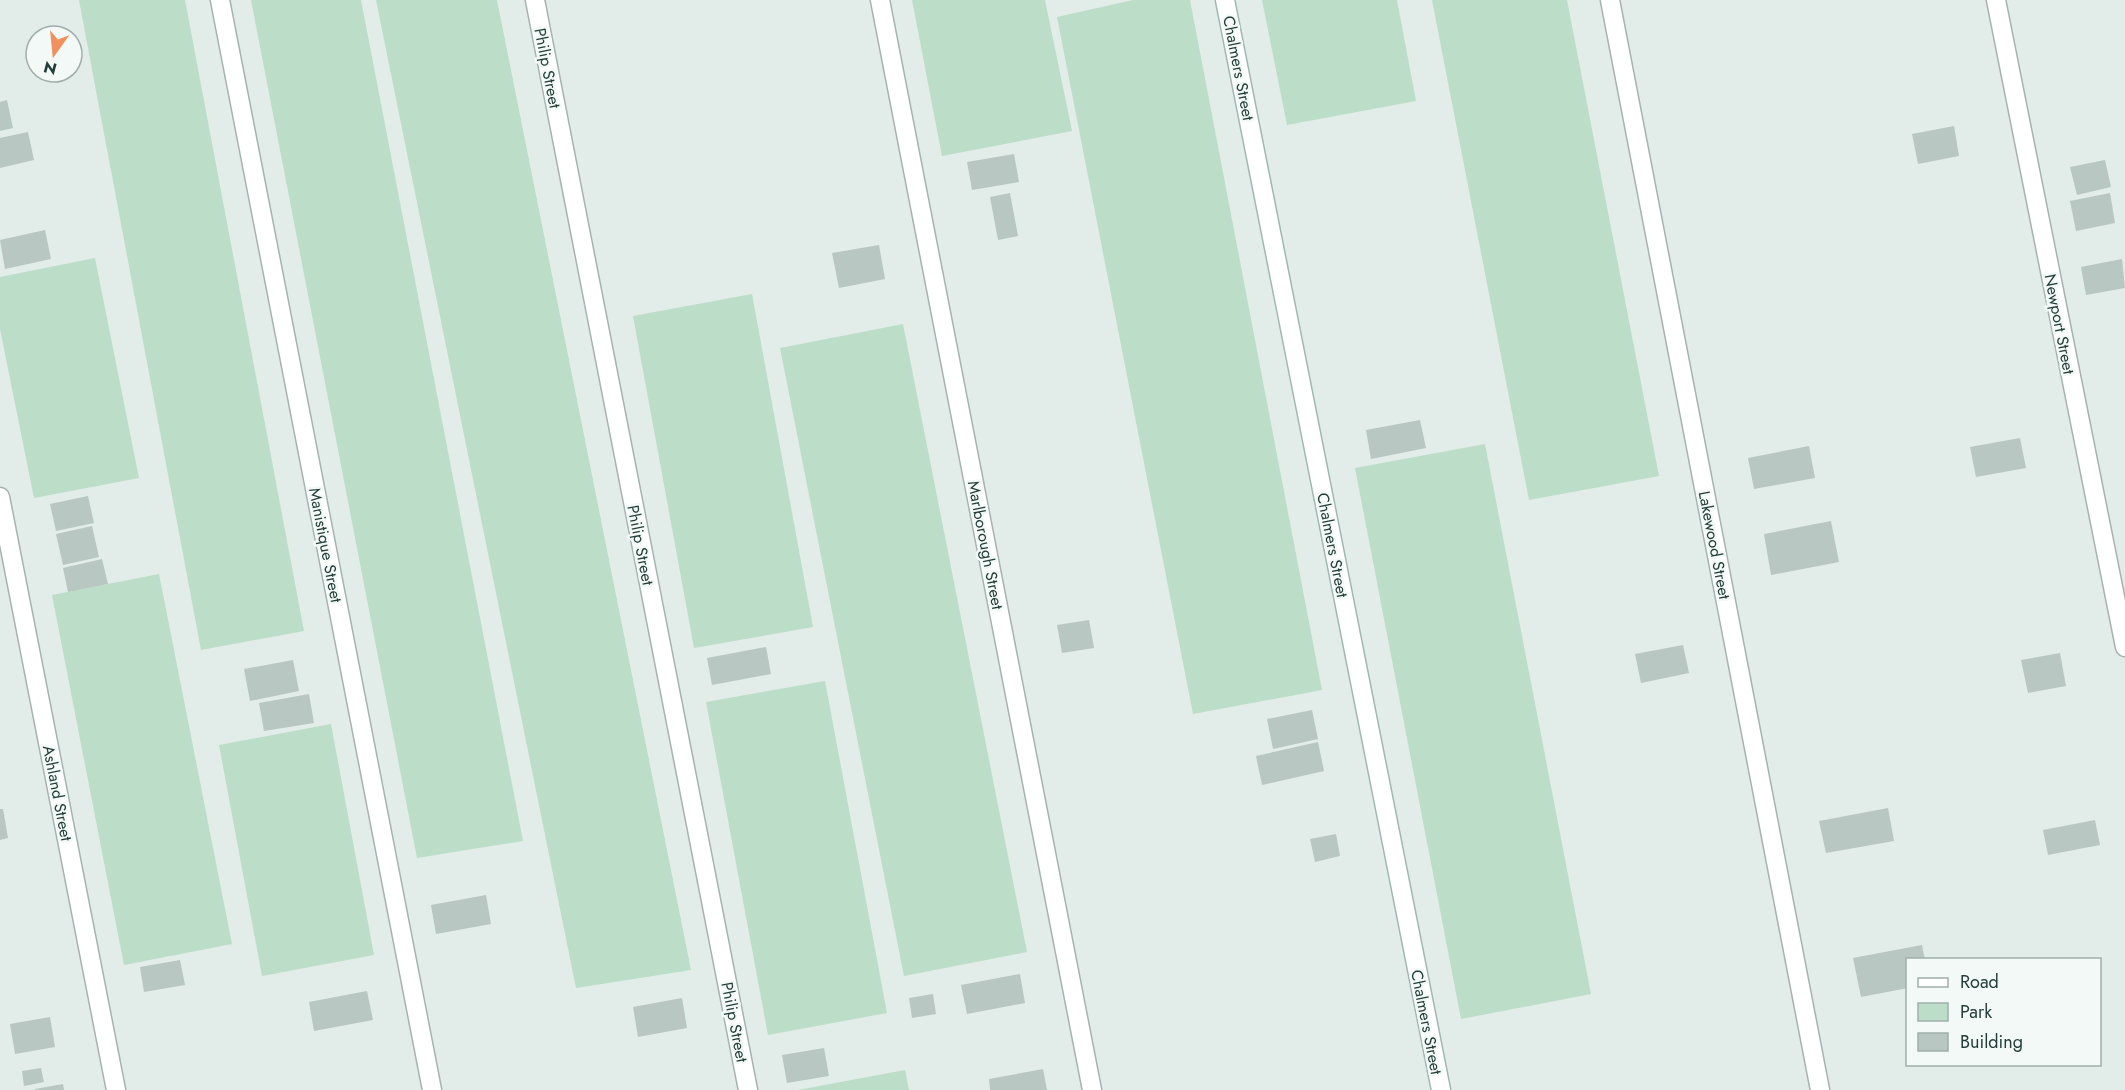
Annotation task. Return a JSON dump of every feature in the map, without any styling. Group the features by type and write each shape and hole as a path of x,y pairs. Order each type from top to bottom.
{"street":[{"name":"Manistique Street","path":"220,0 432,1090"},
{"name":"Philip Street","path":"535,0 748,1090"},
{"name":"Marlborough Street","path":"880,0 1092,1090"},
{"name":"Chalmers Street","path":"1225,0 1441,1090"},
{"name":"Lakewood Street","path":"1610,0 1820,1090"},
{"name":"Newport Street","path":"1996,0 2125,648"},
{"name":"Ashland Street","path":"0,497 116,1090"}],"green space":[{"path":"79,0 185,0 304,631 201,650"},
{"path":"251,0 361,0 523,841 417,858"},
{"path":"376,0 497,0 691,970 576,988"},
{"path":"912,0 1045,0 1072,131 942,156"},
{"path":"1133,0 1190,0 1322,690 1193,714 1057,17"},
{"path":"1262,0 1397,0 1416,101 1287,125"},
{"path":"1432,0 1567,0 1659,476 1529,500"},
{"path":"95,258 139,478 34,498 0,329 0,277"},
{"path":"752,294 813,627 694,648 633,316"},
{"path":"903,324 1027,952 904,976 780,348"},
{"path":"1485,444 1591,994 1461,1019 1355,468"},
{"path":"159,574 232,944 124,965 52,595"},
{"path":"825,681 887,1013 768,1035 706,702"},
{"path":"331,724 374,955 262,976 219,745"},
{"path":"905,1070 909,1090 798,1090"}],"building":[{"path":"7,100 13,128 0,131 0,102"},
{"path":"1954,126 1959,156 1918,164 1912,134"},
{"path":"28,132 34,160 0,168 0,138"},
{"path":"1014,154 1019,182 972,190 967,162"},
{"path":"2105,160 2111,187 2077,195 2070,167"},
{"path":"1010,193 1018,236 998,240 990,197"},
{"path":"2110,193 2115,223 2076,231 2070,201"},
{"path":"45,230 51,259 5,269 0,240"},
{"path":"879,245 885,279 839,288 832,253"},
{"path":"2122,259 2125,288 2086,295 2081,267"},
{"path":"1420,420 1426,448 1371,459 1366,430"},
{"path":"2020,438 2026,468 1976,477 1970,447"},
{"path":"1809,446 1815,478 1754,489 1748,458"},
{"path":"88,496 94,523 56,531 50,504"},
{"path":"1831,521 1839,562 1771,575 1764,534"},
{"path":"92,526 99,557 63,565 56,534"},
{"path":"102,559 108,584 68,592 63,568"},
{"path":"1089,620 1094,648 1062,653 1057,625"},
{"path":"1683,645 1689,673 1641,683 1635,654"},
{"path":"766,647 771,674 712,685 707,658"},
{"path":"2060,653 2066,686 2028,693 2021,660"},
{"path":"293,660 299,691 250,701 244,669"},
{"path":"309,694 314,723 264,731 259,703"},
{"path":"1312,710 1318,739 1273,749 1267,719"},
{"path":"1318,742 1324,771 1262,785 1256,756"},
{"path":"1888,808 1894,841 1826,853 1819,821"},
{"path":"0,809 3,809 8,838 0,840"},
{"path":"2095,820 2100,845 2048,855 2043,830"},
{"path":"1336,834 1340,856 1315,862 1310,839"},
{"path":"486,895 491,924 436,934 431,905"},
{"path":"1922,945 1925,958 1906,958 1906,988 1861,997 1853,958"},
{"path":"180,960 185,985 144,992 140,967"},
{"path":"1020,974 1025,1003 967,1014 961,985"},
{"path":"367,991 373,1020 314,1031 309,1002"},
{"path":"933,994 936,1014 912,1018 909,998"},
{"path":"682,998 687,1028 638,1037 633,1007"},
{"path":"50,1017 55,1047 15,1054 10,1024"},
{"path":"824,1048 829,1076 787,1083 782,1055"},
{"path":"41,1068 44,1082 24,1086 22,1071"},
{"path":"1043,1069 1047,1090 990,1090 989,1079"},
{"path":"63,1084 64,1090 35,1090 35,1089"}]}
